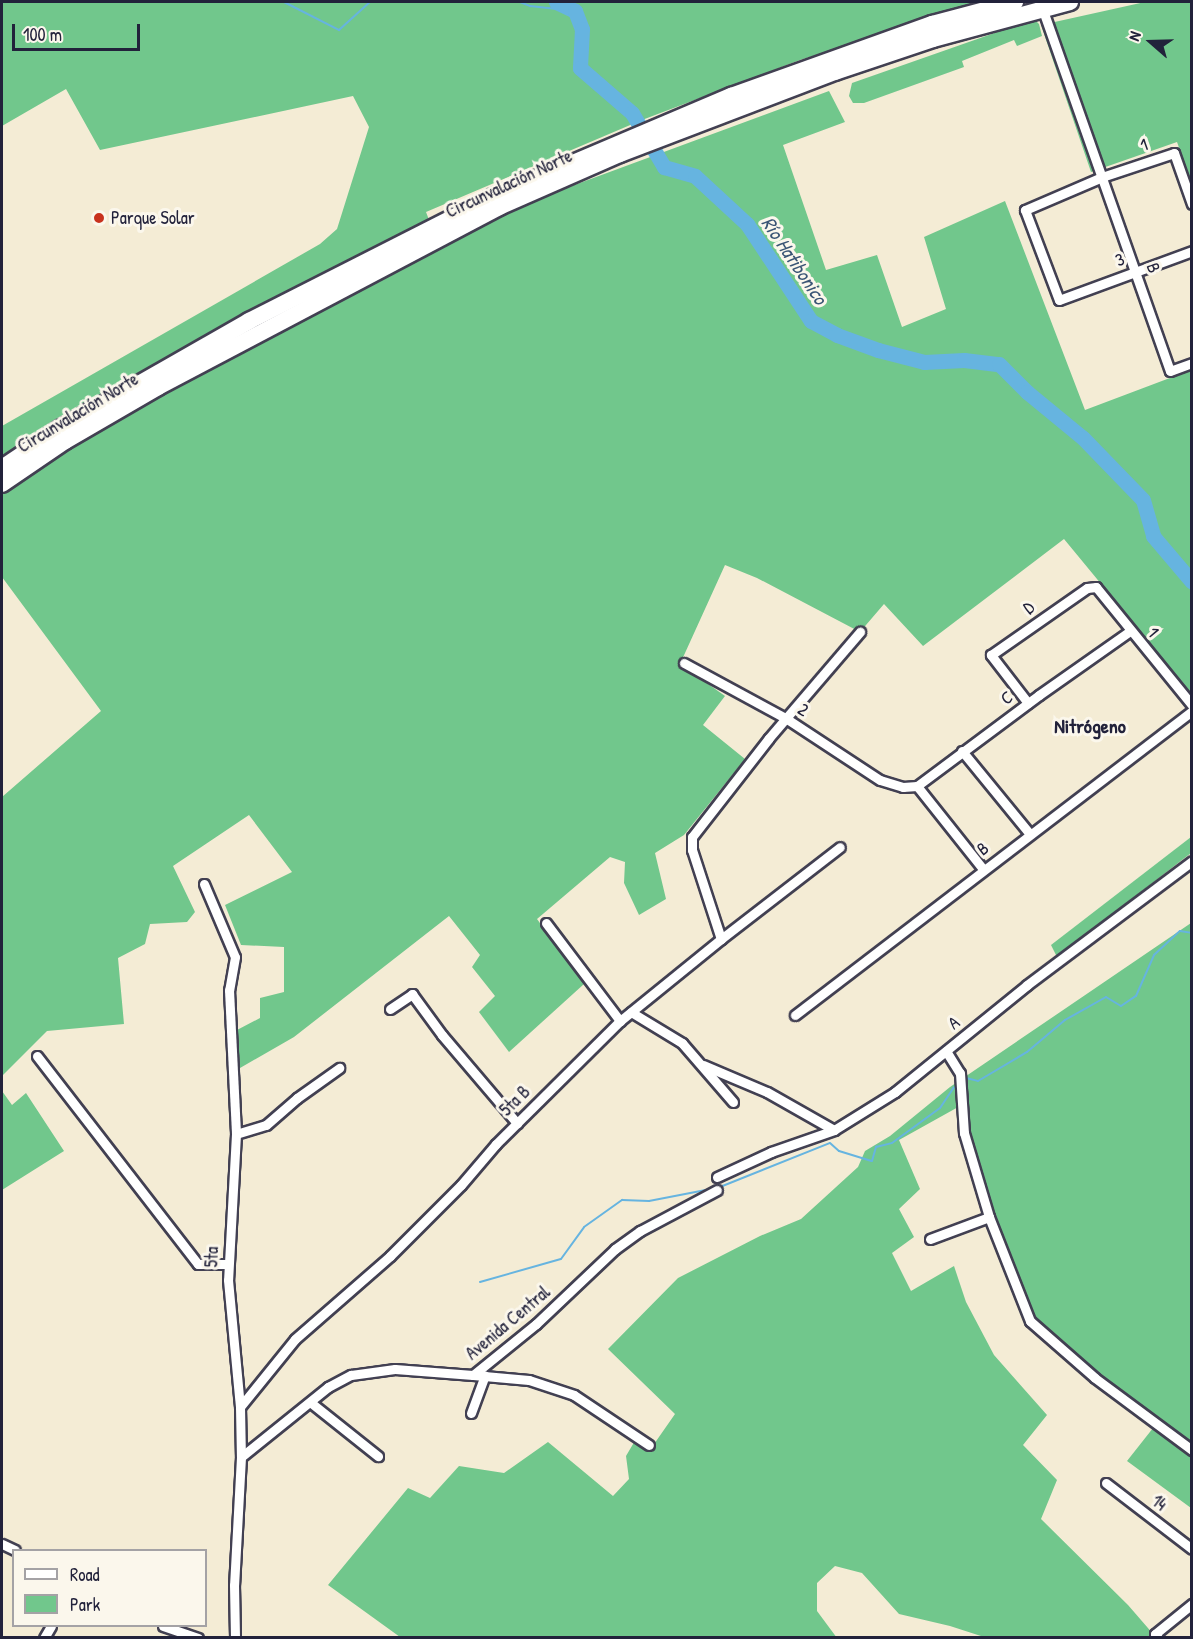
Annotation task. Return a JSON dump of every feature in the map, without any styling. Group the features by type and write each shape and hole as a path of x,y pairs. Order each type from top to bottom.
{"highway":[{"name":"Circunvalación Norte","path":"2,468 60,429 249,321 493,197 833,66 932,24 1015,2"},
{"name":"Circunvalación Norte","path":"833,66 933,39 1041,5 1070,2"},
{"name":"Circunvalación Norte","path":"2,484 65,441 158,387 499,207 618,149"}],"street":[{"name":"B","path":"1041,5 1137,271 1170,371 1191,363"},
{"name":"1","path":"1059,300 1025,210 1102,177 1174,153 1191,204"},
{"name":"3","path":"1059,300 1191,250"},
{"name":"1","path":"1087,588 1096,587 1191,705"},
{"name":"D","path":"1028,703 991,655 1087,588"},
{"name":"C","path":"917,786 962,751 1130,631"},
{"path":"721,939 692,850 692,837 860,632"},
{"name":"2","path":"684,663 787,719 880,780 903,787 917,786"},
{"name":"B","path":"795,1015 1191,711"},
{"path":"962,751 1030,834"},
{"path":"917,786 983,869"},
{"name":"5ta B","path":"240,1407 295,1339 390,1256 517,1123 620,1021 840,847"},
{"name":"A","path":"717,1177 771,1152 834,1130 895,1092 1027,984 1191,861"},
{"name":"5ta","path":"204,884 235,957 229,990 236,1134 228,1264 240,1407 241,1457 234,1585 235,1638"},
{"path":"546,923 620,1021"},
{"path":"390,1009 412,994 442,1035 517,1123"},
{"path":"631,1012 682,1043 734,1102"},
{"path":"946,1051 960,1073 964,1133 989,1217 1030,1321 1095,1378 1191,1450"},
{"path":"38,1056 198,1264 228,1264"},
{"path":"703,1065 767,1092 834,1130"},
{"path":"236,1134 266,1125 297,1098 339,1068"},
{"name":"Avenida Central","path":"241,1457 328,1387 351,1375 373,1370 473,1375 536,1324 615,1249 640,1231 717,1190"},
{"path":"930,1239 989,1217"},
{"path":"473,1375 529,1380 574,1395 649,1445"},
{"path":"471,1413 485,1375"},
{"path":"310,1402 378,1456"},
{"name":"14","path":"1106,1483 1191,1549"},
{"path":"1157,1636 1191,1604"},
{"path":"166,1627 198,1638"}],"green space":[{"path":"2,2 988,2 800,60 642,120 426,212 439,246 550,194 829,91 845,122 783,145 826,270 877,255 902,327 946,309 924,237 1005,201 1085,410 1191,370 1191,693 1064,539 923,646 884,604 860,632 757,578 725,565 680,664 725,696 703,725 745,759 684,835 655,853 666,899 639,915 624,883 625,862 610,857 537,919 584,984 509,1052 479,1012 495,996 472,967 480,955 449,916 294,1037 240,1068 237,1030 260,1018 260,998 284,992 284,947 241,945 225,905 292,872 249,815 173,866 195,912 187,922 150,924 145,944 118,958 124,1024 47,1031 2,1076 2,797 101,711 2,577 2,426 320,244 337,229 369,127 353,96 100,150 66,89 2,126"},
{"path":"1145,2 1191,2 1191,181 1177,142 1091,172 1041,25"},
{"path":"1034,19 1039,24 1042,36 1017,46 1014,40 962,61 964,67 864,103 853,103 849,96 852,83"},
{"path":"1191,837 1191,853 1057,957 1051,945"},
{"path":"1191,923 1191,1508 1127,1461 1157,1423 1033,1322 989,1217 960,1106 899,1140 920,1189 899,1209 914,1237 892,1253 911,1291 954,1266 966,1302 994,1355 1047,1415 1023,1445 1057,1480 1041,1519 1128,1605 1154,1635 1151,1637 984,1637 899,1614 862,1573 835,1566 817,1583 817,1611 837,1638 400,1637 328,1585 408,1488 430,1498 459,1466 504,1473 548,1442 613,1496 629,1479 626,1456 636,1439 652,1447 675,1414 608,1349 678,1278 760,1236 801,1219 858,1167 865,1151 890,1136 950,1087"},
{"path":"2,1091 12,1105 26,1093 64,1151 2,1190"}],"waterway":[{"path":"284,2 339,30 370,2"},
{"path":"520,2 530,6 575,11"},
{"name":"Río Hatibonico","path":"556,2 575,11 582,29 580,68 632,113 664,167 695,176 747,224 811,321 837,335 878,350 924,362 964,360 999,364 1027,392 1083,438 1143,500 1153,536 1192,582"},
{"path":"966,1078 978,1081 1027,1052 1065,1020 1106,997 1121,1006 1136,996 1154,955 1180,931 1192,933"},
{"path":"720,1187 830,1143 839,1151 872,1161 876,1147 892,1143 940,1108 954,1087"},
{"path":"480,1282 561,1259 584,1227 622,1200 649,1201 711,1189"}],"place":[{"name":"Parque Solar","path":"99,218"}],"district":[{"name":"Nitrógeno","path":"1090,725"}]}
